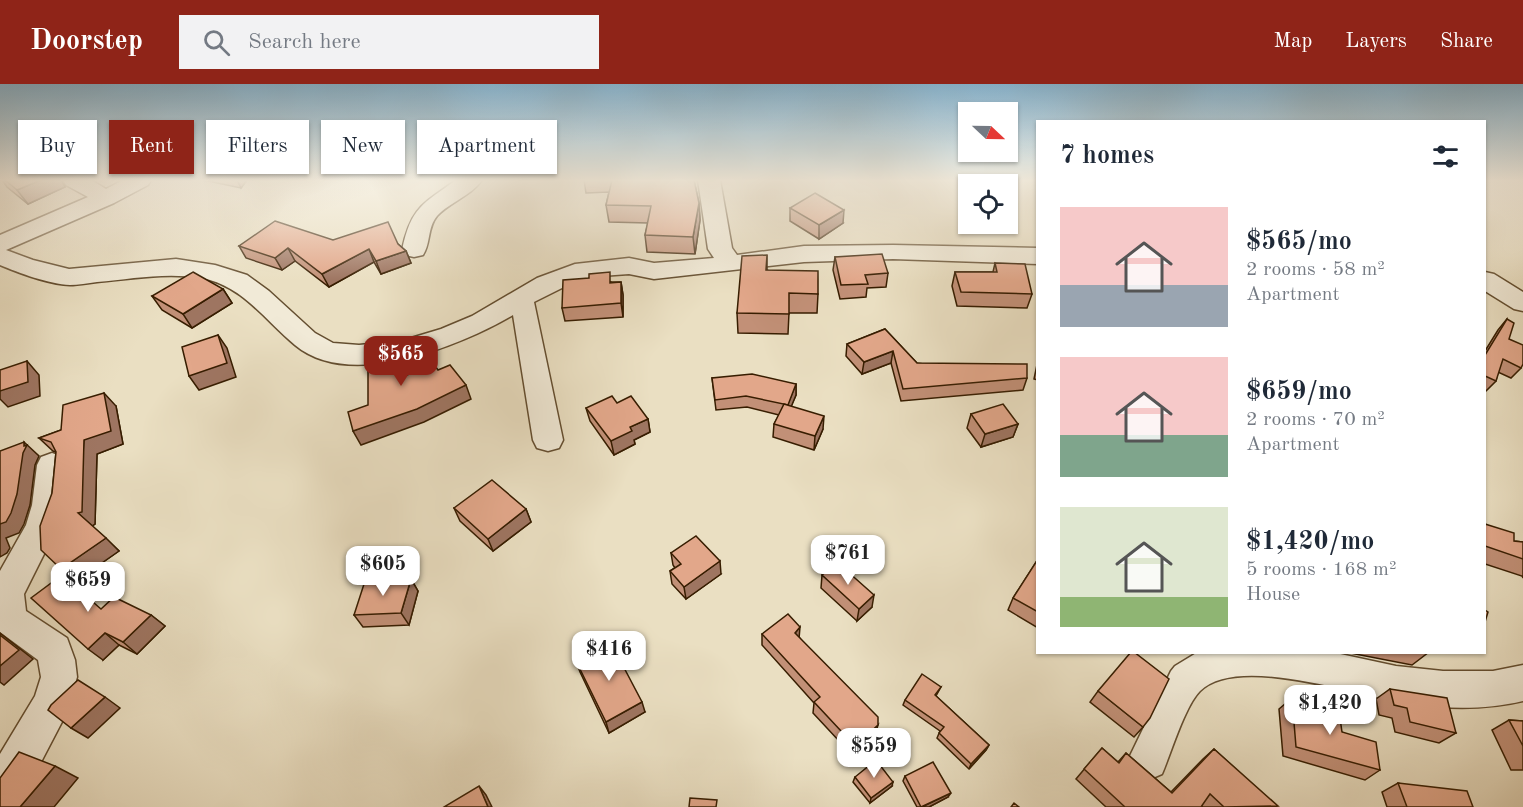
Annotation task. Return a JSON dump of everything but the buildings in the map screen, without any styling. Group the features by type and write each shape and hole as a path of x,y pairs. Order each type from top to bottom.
{"street":[{"path":"0,244 70,214"},
{"path":"414,250 419,224 427,214"},
{"path":"714,214 720,249 730,263"},
{"path":"0,256 25,266 69,277 176,267 206,271 238,281 260,297 306,340 328,352 359,355 401,350 450,336 481,322 517,299 575,272 629,266 654,271 804,254 893,252 1036,256"},
{"path":"1486,281 1523,303"},
{"path":"517,299 524,306 548,440"},
{"path":"0,787 14,770 48,709 60,676 54,650 10,618 7,594 19,566 41,528 48,505 52,465"},
{"path":"1148,760 1186,679 1201,668 1236,658 1271,660 1398,684 1450,689 1512,687 1523,683"}]}
